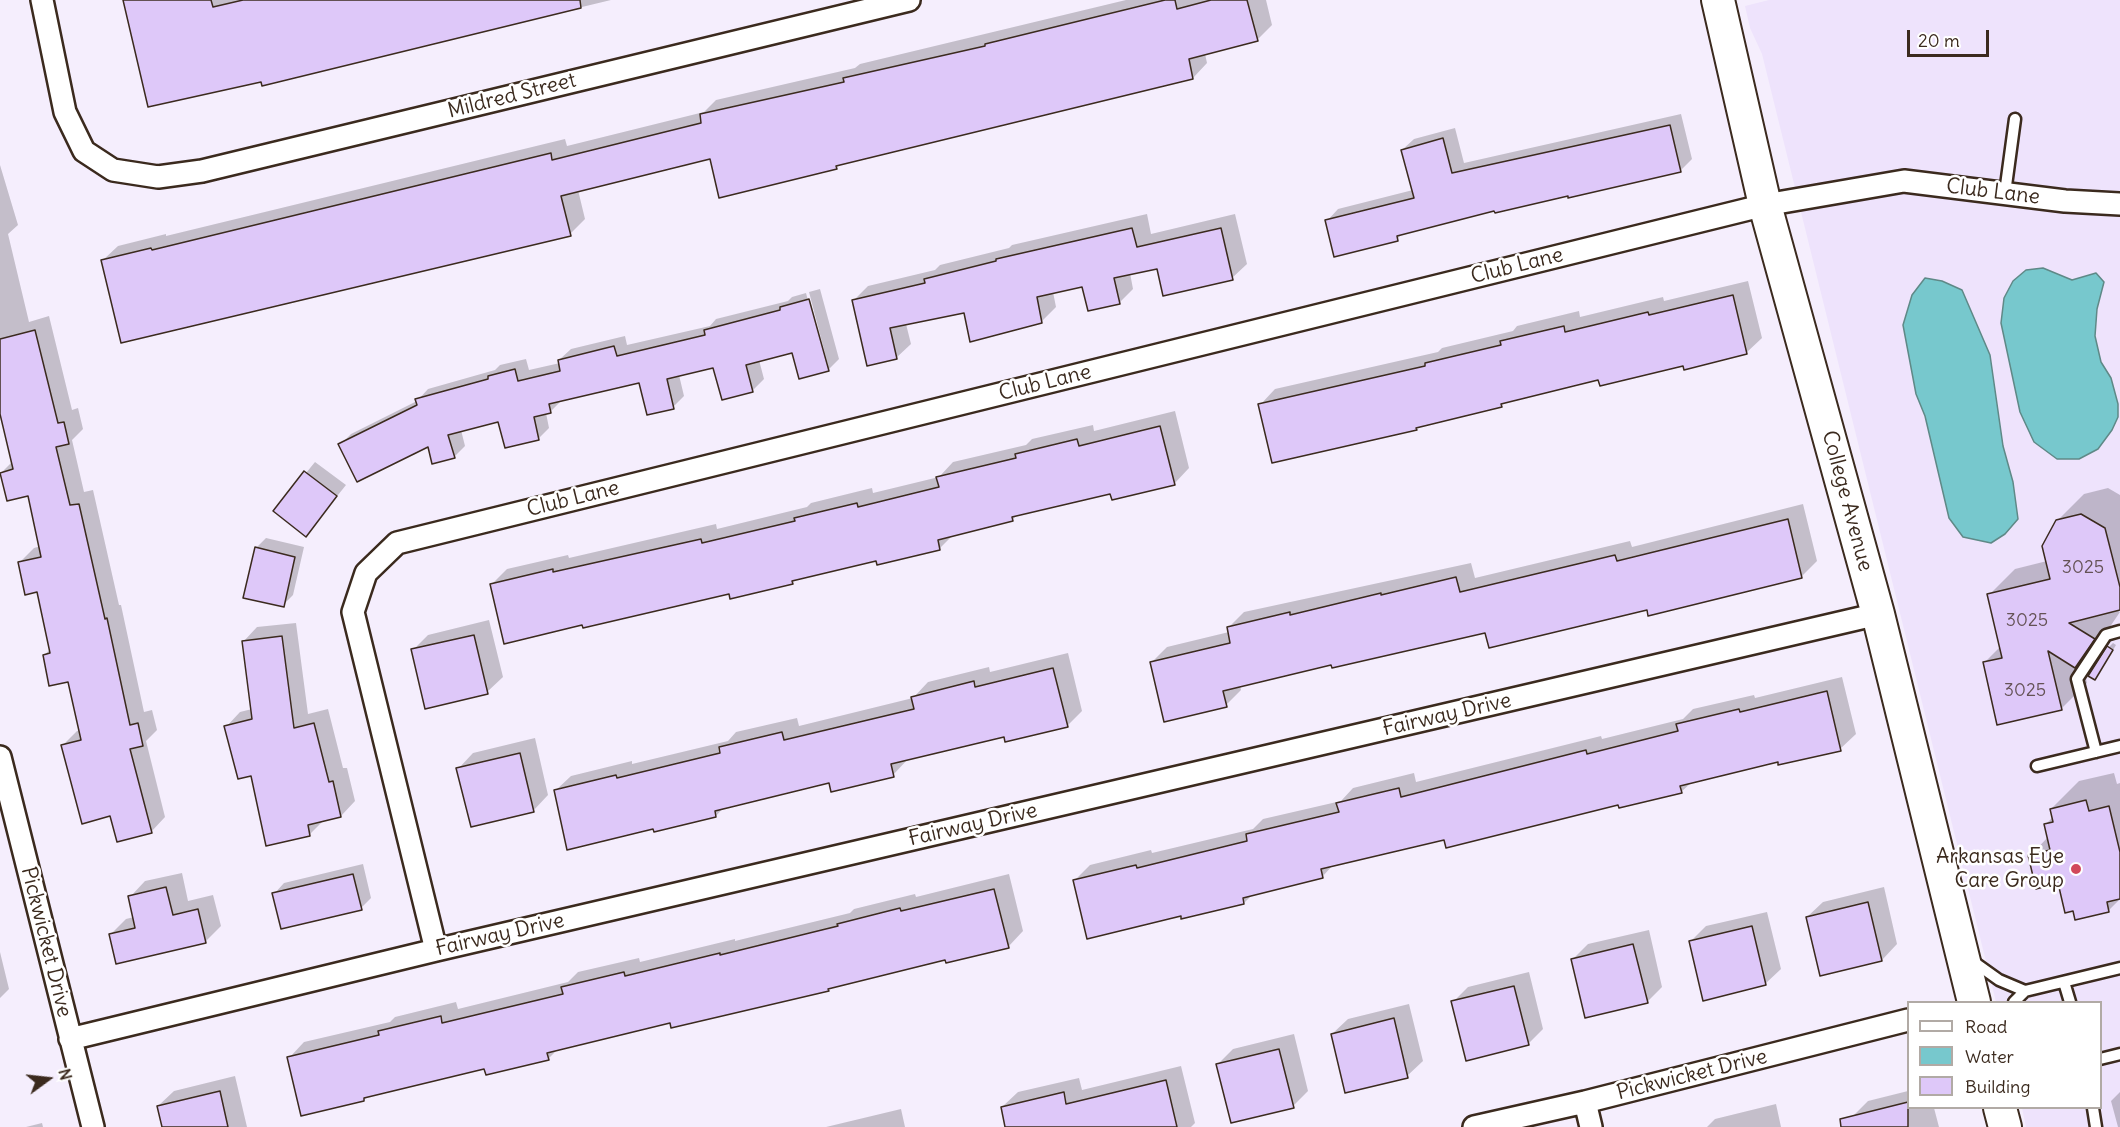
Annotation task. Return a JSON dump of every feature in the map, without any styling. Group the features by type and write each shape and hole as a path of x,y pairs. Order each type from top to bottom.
{"street":[{"name":"Mildred Street","path":"42,0 65,112 84,151 113,170 158,177 202,171 909,0"},
{"name":"College Avenue","path":"1718,0 1765,205 1878,614 1974,1001"},
{"name":"Club Lane","path":"436,950 353,612 366,573 398,543 1765,205 1904,181 2065,201 2120,204"},
{"name":"Fairway Drive","path":"70,1039 436,950 1878,614"},
{"name":"Pickwicket Drive","path":"0,758 93,1127"},
{"name":"Pickwicket Drive","path":"1474,1127 1585,1102 1907,1020"},
{"path":"1585,1102 1591,1127"},
{"path":"2000,1109 2005,1127"}],"lane":[{"path":"2005,194 2015,119"},
{"path":"2096,752 2078,679 2106,635 2120,631"},
{"path":"2037,766 2120,747"},
{"path":"1962,955 2000,980 2025,991"},
{"path":"2015,1001 2025,991 2120,968"},
{"path":"2064,982 2070,1001"},
{"path":"2102,1058 2120,1054"},
{"path":"2093,1109 2096,1127"}],"shaded area":[{"path":"1769,0 2120,0 2120,1127 2026,1127 2022,1109 2102,1109 2102,1001 1996,1001 1762,54 1750,28 1745,6"}],"water":[{"path":"2043,268 2072,280 2096,273 2104,282 2097,309 2095,336 2101,362 2111,378 2118,404 2118,417 2112,430 2098,449 2079,459 2057,459 2034,442 2020,412 2001,323 2004,298 2013,281 2026,270"},
{"path":"1925,278 1942,281 1962,290 1990,355 2003,446 2013,482 2018,519 2005,534 1991,543 1963,537 1949,518 1925,416 1916,394 1903,325 1912,295"}],"building":[{"path":"123,0 211,0 213,7 243,0 580,0 581,8 262,86 261,82 148,107"},
{"path":"1165,0 1175,0 1177,9 1211,0 1247,0 1258,41 1189,59 1193,79 836,166 837,169 719,198 710,159 561,196 571,236 121,343 101,260 151,248 152,250 551,153 552,160 701,123 700,114 844,82 843,78 985,46 985,44"},
{"path":"1670,125 1681,172 1568,198 1568,196 1495,213 1494,211 1397,236 1398,241 1334,257 1325,220 1414,198 1401,150 1443,138 1452,173"},
{"path":"1132,228 1137,247 1221,228 1233,280 1163,296 1157,269 1114,278 1120,304 1088,311 1082,287 1037,297 1042,323 970,342 964,313 890,328 897,359 867,366 852,300 925,283 924,279 996,261 996,259"},
{"path":"1733,295 1747,354 1684,370 1683,366 1600,386 1598,380 1501,404 1502,407 1416,428 1417,430 1272,463 1258,404 1425,366 1425,363 1501,345 1500,341 1564,326 1565,332"},
{"path":"809,299 829,371 799,379 792,353 746,365 753,392 722,400 713,368 667,379 674,409 647,415 639,383 549,404 551,413 534,417 539,440 505,448 498,422 448,435 455,458 432,464 428,447 357,482 338,444 417,405 415,399 488,379 488,376 515,369 518,381 560,371 558,360 614,346 617,356 705,335 704,330 780,310 780,307"},
{"path":"35,330 58,423 64,422 69,444 56,447 70,505 79,504 130,725 138,723 143,746 130,749 152,833 117,842 110,816 82,824 61,745 81,740 68,682 49,686 43,655 50,653 37,592 25,595 18,562 41,557 28,496 7,501 0,473 13,469 0,414 0,339"},
{"path":"1160,426 1175,485 1112,500 1110,494 1012,517 1013,521 938,540 940,550 877,565 876,561 792,581 793,584 730,599 729,594 504,644 490,584 701,539 702,543 795,521 794,518 857,503 858,507 939,487 936,477 1016,458 1015,454 1077,439 1079,446"},
{"path":"304,471 337,496 306,537 273,511"},
{"path":"2081,514 2105,528 2120,587 2120,610 2069,623 2095,639 2075,668 2048,651 2062,710 1997,725 1983,662 2002,658 1987,594 2050,579 2042,546 2056,520"},
{"path":"1788,519 1802,578 1648,616 1647,610 1489,648 1485,633 1332,668 1331,665 1223,691 1227,707 1164,722 1150,662 1230,643 1227,627 1456,577 1460,592 1615,555 1617,561"},
{"path":"255,547 295,557 284,607 243,598"},
{"path":"474,635 488,694 425,709 411,649"},
{"path":"282,636 294,728 314,723 329,782 333,781 341,817 308,825 310,836 266,846 251,776 238,779 224,726 252,719 242,641"},
{"path":"2107,646 2113,650 2095,680 2088,676"},
{"path":"1053,668 1068,727 1005,742 1004,737 891,764 894,777 831,792 829,783 715,811 716,817 654,832 653,829 567,850 554,790 616,775 617,778 720,753 719,747 782,732 784,740 914,709 911,697 974,681 975,687"},
{"path":"1827,691 1841,751 1778,765 1778,762 1680,786 1682,793 1619,808 1618,805 1446,848 1444,840 1321,869 1323,878 1243,898 1244,904 1181,919 1181,916 1087,939 1073,880 1136,865 1137,868 1247,841 1246,834 1339,812 1336,803 1399,788 1401,797 1586,750 1587,754 1678,731 1676,724 1739,709 1740,712"},
{"path":"520,753 534,812 471,827 456,768"},
{"name":"Arkansas Eye Care Group","path":"2086,800 2089,811 2109,806 2120,852 2120,899 2107,902 2109,912 2075,920 2073,911 2065,913 2058,883 2036,889 2028,855 2050,850 2044,824 2053,822 2050,809"},
{"path":"353,874 362,910 281,929 272,893"},
{"path":"166,887 173,915 198,909 206,943 116,964 109,934 135,928 128,896"},
{"path":"994,889 1009,948 946,963 945,960 828,989 829,991 671,1028 670,1023 547,1053 549,1060 486,1075 484,1069 301,1116 287,1057 379,1035 378,1031 441,1016 442,1023 563,994 561,987 624,972 625,976 720,953 720,955 900,908 901,911"},
{"path":"1868,902 1882,961 1820,976 1806,917"},
{"path":"1752,926 1766,985 1703,1001 1689,941"},
{"path":"1633,944 1648,1003 1585,1018 1571,959"},
{"path":"1514,986 1529,1045 1466,1061 1451,1001"},
{"path":"1394,1018 1408,1078 1345,1093 1331,1034"},
{"path":"1279,1049 1294,1108 1231,1123 1216,1064"},
{"path":"1166,1080 1177,1127 1005,1127 1001,1107 1064,1092 1066,1104"},
{"path":"220,1091 228,1127 162,1127 157,1106"},
{"path":"1907,1102 1908,1127 1841,1127 1840,1119"}],"place":[{"name":"Arkansas Eye Care Group","path":"2076,869"}]}
